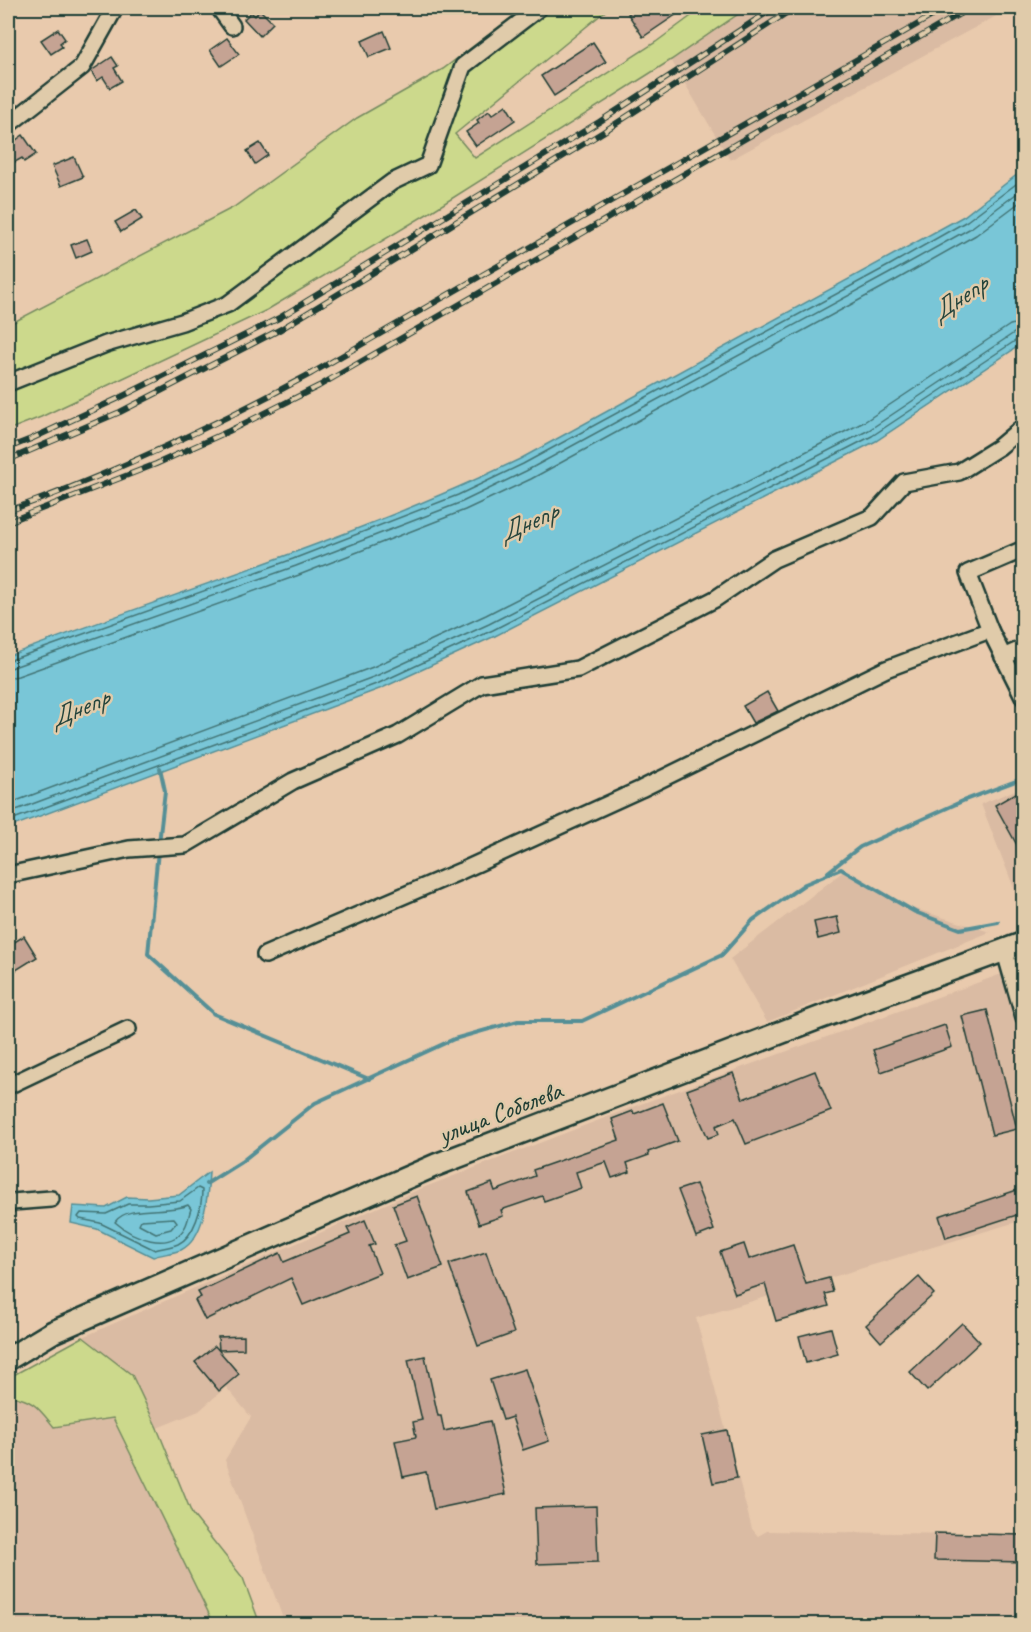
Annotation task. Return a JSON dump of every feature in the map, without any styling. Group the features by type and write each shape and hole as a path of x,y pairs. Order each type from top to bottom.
{"street":[{"path":"8,124 82,67 115,8"},
{"path":"219,8 232,26"},
{"path":"8,383 106,344 182,322 228,304 392,182 428,165 463,66 539,8"},
{"path":"8,875 129,849 185,845 293,781 398,735 482,684 578,669 716,599 774,559 872,517 904,482 959,472 999,447 1023,426"},
{"path":"1023,549 968,573 990,630 1023,698"},
{"path":"265,955 461,871 641,789 886,669 990,630"},
{"path":"1003,657 1023,648"},
{"path":"1014,946 1023,1018"},
{"name":"улица Соболева","path":"8,1359 53,1332 436,1165 1014,946"},
{"path":"8,1086 128,1029"},
{"path":"8,1205 12,1202 51,1199"}],"shaded area":[{"path":"747,8 1011,8 730,160 671,60"},
{"path":"1023,787 1023,911 981,804"},
{"path":"845,870 909,907 990,932 767,1022 730,959"},
{"path":"1010,971 1023,1033 1023,1220 696,1318 752,1529 758,1536 767,1531 1023,1535 1023,1624 285,1624 225,1460 251,1417 226,1387 199,1411 157,1428 132,1375 83,1337 420,1189 638,1105"},
{"path":"8,1395 26,1399 36,1405 54,1427 113,1418 214,1624 8,1624"}],"green space":[{"path":"524,8 609,8 455,134 475,158 656,42 702,8 747,8 671,60 432,211 267,310 41,417 8,430 8,325 234,207 357,118 443,69"},
{"path":"83,1337 132,1375 157,1428 192,1514 243,1578 260,1624 214,1624 113,1418 54,1427 35,1405 8,1395 8,1378"}],"water":[{"name":"Днепр","path":"1023,170 1023,343 876,441 495,636 382,688 8,828 8,656 330,539 520,459 964,216"},
{"path":"209,1172 204,1215 195,1236 181,1250 153,1257 97,1229 71,1223 73,1206 106,1208 127,1197 148,1198 179,1195"}],"building":[{"path":"637,8 641,13 650,8 686,8 643,37 628,14"},
{"path":"260,10 273,23 260,36 244,19 251,12 255,16"},
{"path":"58,29 65,39 60,43 62,47 51,54 41,40"},
{"path":"384,31 391,48 369,57 362,41"},
{"path":"227,38 239,54 221,66 210,50"},
{"path":"593,42 606,62 554,96 541,76"},
{"path":"112,57 118,66 114,68 122,81 110,88 103,77 97,81 91,71"},
{"path":"506,105 515,120 476,146 466,132 479,123 477,120 489,111 492,115"},
{"path":"23,135 36,154 24,162 22,158 15,162 8,151 8,146"},
{"path":"260,143 268,155 255,164 247,151"},
{"path":"74,157 83,177 61,186 52,166"},
{"path":"136,210 142,219 121,232 115,222"},
{"path":"87,239 92,251 76,258 71,245"},
{"path":"767,692 778,711 753,723 743,706"},
{"path":"1023,789 1023,856 995,805"},
{"path":"837,917 841,933 818,939 814,922"},
{"path":"24,936 37,957 13,972 8,962 8,946"},
{"path":"987,1010 1017,1129 992,1135 962,1016"},
{"path":"945,1025 952,1047 881,1072 873,1050"},
{"path":"815,1071 831,1111 746,1144 735,1118 716,1126 719,1134 708,1138 687,1090 733,1073 743,1099"},
{"path":"663,1103 678,1141 627,1163 630,1172 612,1178 606,1162 576,1172 581,1188 544,1201 542,1196 501,1210 503,1216 479,1224 468,1192 492,1183 495,1191 535,1176 533,1170 619,1140 612,1119 633,1111 634,1114"},
{"path":"696,1184 714,1230 696,1237 678,1190"},
{"path":"1023,1188 1023,1213 946,1238 939,1216"},
{"path":"417,1196 443,1267 407,1280 394,1245 406,1241 393,1205"},
{"path":"365,1220 375,1244 369,1246 380,1273 303,1305 291,1278 205,1320 195,1300 201,1297 198,1292 280,1253 284,1262 350,1234 347,1228"},
{"path":"744,1244 749,1259 793,1245 806,1284 829,1278 833,1292 825,1294 829,1306 776,1321 765,1284 735,1294 720,1252"},
{"path":"486,1252 514,1333 478,1346 449,1264"},
{"path":"919,1277 934,1294 881,1342 866,1325"},
{"path":"962,1323 980,1342 927,1391 910,1372"},
{"path":"831,1328 838,1354 806,1363 799,1336"},
{"path":"244,1336 244,1349 219,1350 218,1337"},
{"path":"215,1346 239,1374 219,1391 195,1362"},
{"path":"425,1356 438,1416 441,1416 444,1431 490,1421 506,1494 434,1509 426,1472 403,1477 395,1441 416,1437 413,1422 422,1420 408,1360"},
{"path":"525,1369 549,1441 523,1450 512,1417 503,1420 490,1380"},
{"path":"727,1430 737,1478 713,1483 702,1435"},
{"path":"596,1506 598,1562 537,1564 535,1508"},
{"path":"935,1533 1023,1535 1023,1562 934,1560"}],"waterway":[{"path":"159,843 165,791 160,768"},
{"path":"828,872 860,847 965,800 1024,778"},
{"path":"158,851 148,954 214,1014 369,1079"},
{"path":"206,1184 241,1162 315,1103 454,1039 518,1021 582,1021 722,955 753,920 805,884 841,869 915,912 960,929 998,922"}],"railway":[{"path":"8,448 117,399 279,318 599,122 774,8"},
{"path":"8,460 120,412 281,329 603,132 794,8"},
{"path":"8,511 87,481 163,448 312,373 946,8"},
{"path":"8,522 156,464 319,386 970,8"}]}
